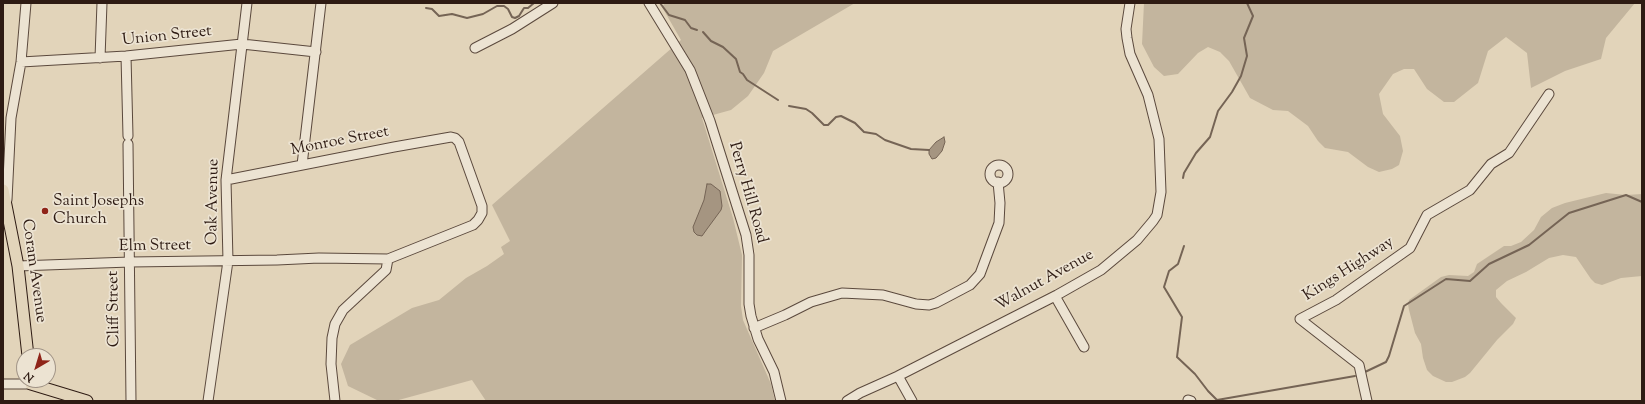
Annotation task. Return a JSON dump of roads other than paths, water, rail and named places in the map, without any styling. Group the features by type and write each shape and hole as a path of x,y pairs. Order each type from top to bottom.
{"main road":[{"name":"Coram Avenue","path":"3,190 18,266 27,348"},
{"path":"45,388 69,398 87,401"}],"street":[{"path":"7,205 11,118 21,62 26,3"},
{"path":"100,58 102,3"},
{"name":"Oak Avenue","path":"208,401 228,261 226,180 247,3"},
{"path":"302,165 321,3"},
{"name":"Perry Hill Road","path":"649,3 690,70 710,121 746,235 749,255 749,304 754,328 774,372 781,401"},
{"name":"Walnut Avenue","path":"847,401 860,393 898,376 1055,296 1101,270 1137,240 1157,215 1161,192 1159,139 1148,95 1130,54 1126,29 1130,3"},
{"path":"475,48 512,29 551,5"},
{"name":"Union Street","path":"21,62 126,56 242,44 316,52"},
{"name":"Cliff Street","path":"126,56 132,401"},
{"name":"Kings Highway","path":"1367,401 1359,365 1300,319 1336,300 1410,248 1426,215 1470,190 1491,164 1509,153 1549,94"},
{"name":"Monroe Street","path":"226,180 451,137 455,138 459,142 482,206 482,213 478,220 468,227 388,259"},
{"path":"754,328 785,315 810,302 842,293 883,294 916,304 929,305 936,303 970,285 980,274 999,223 1000,203 998,182"},
{"name":"Elm Street","path":"18,266 319,258 388,259"},
{"path":"335,401 332,364 332,338 335,324 343,310 386,270 388,259"},
{"path":"1055,296 1084,347"},
{"path":"898,376 912,401"},
{"path":"3,384 16,383"}],"waterway":[{"path":"426,8 432,9 439,16 452,14 467,18 483,14 497,6 504,6 508,9 512,17 515,18 519,16 524,8 528,8 534,3"},
{"path":"660,3 669,15 685,20 691,28 697,30"},
{"path":"1183,178 1184,173 1196,153 1210,137 1218,111 1232,92 1241,76 1247,56 1244,38 1253,16 1247,3"},
{"path":"703,32 711,41 723,47 736,59 740,72 747,80 778,100"},
{"path":"789,106 806,109 824,125 828,125 836,117 841,116 855,123 864,132 876,134 885,140 911,149 929,150"},
{"path":"1365,372 1386,362 1404,306 1446,279 1470,281 1489,264 1529,245 1569,213 1626,195 1642,202"},
{"path":"1184,246 1178,264 1169,271 1164,287 1182,317 1177,357 1195,374 1217,400 1355,376"}],"place":[{"name":"Saint Josephs Church","path":"45,211"}]}
